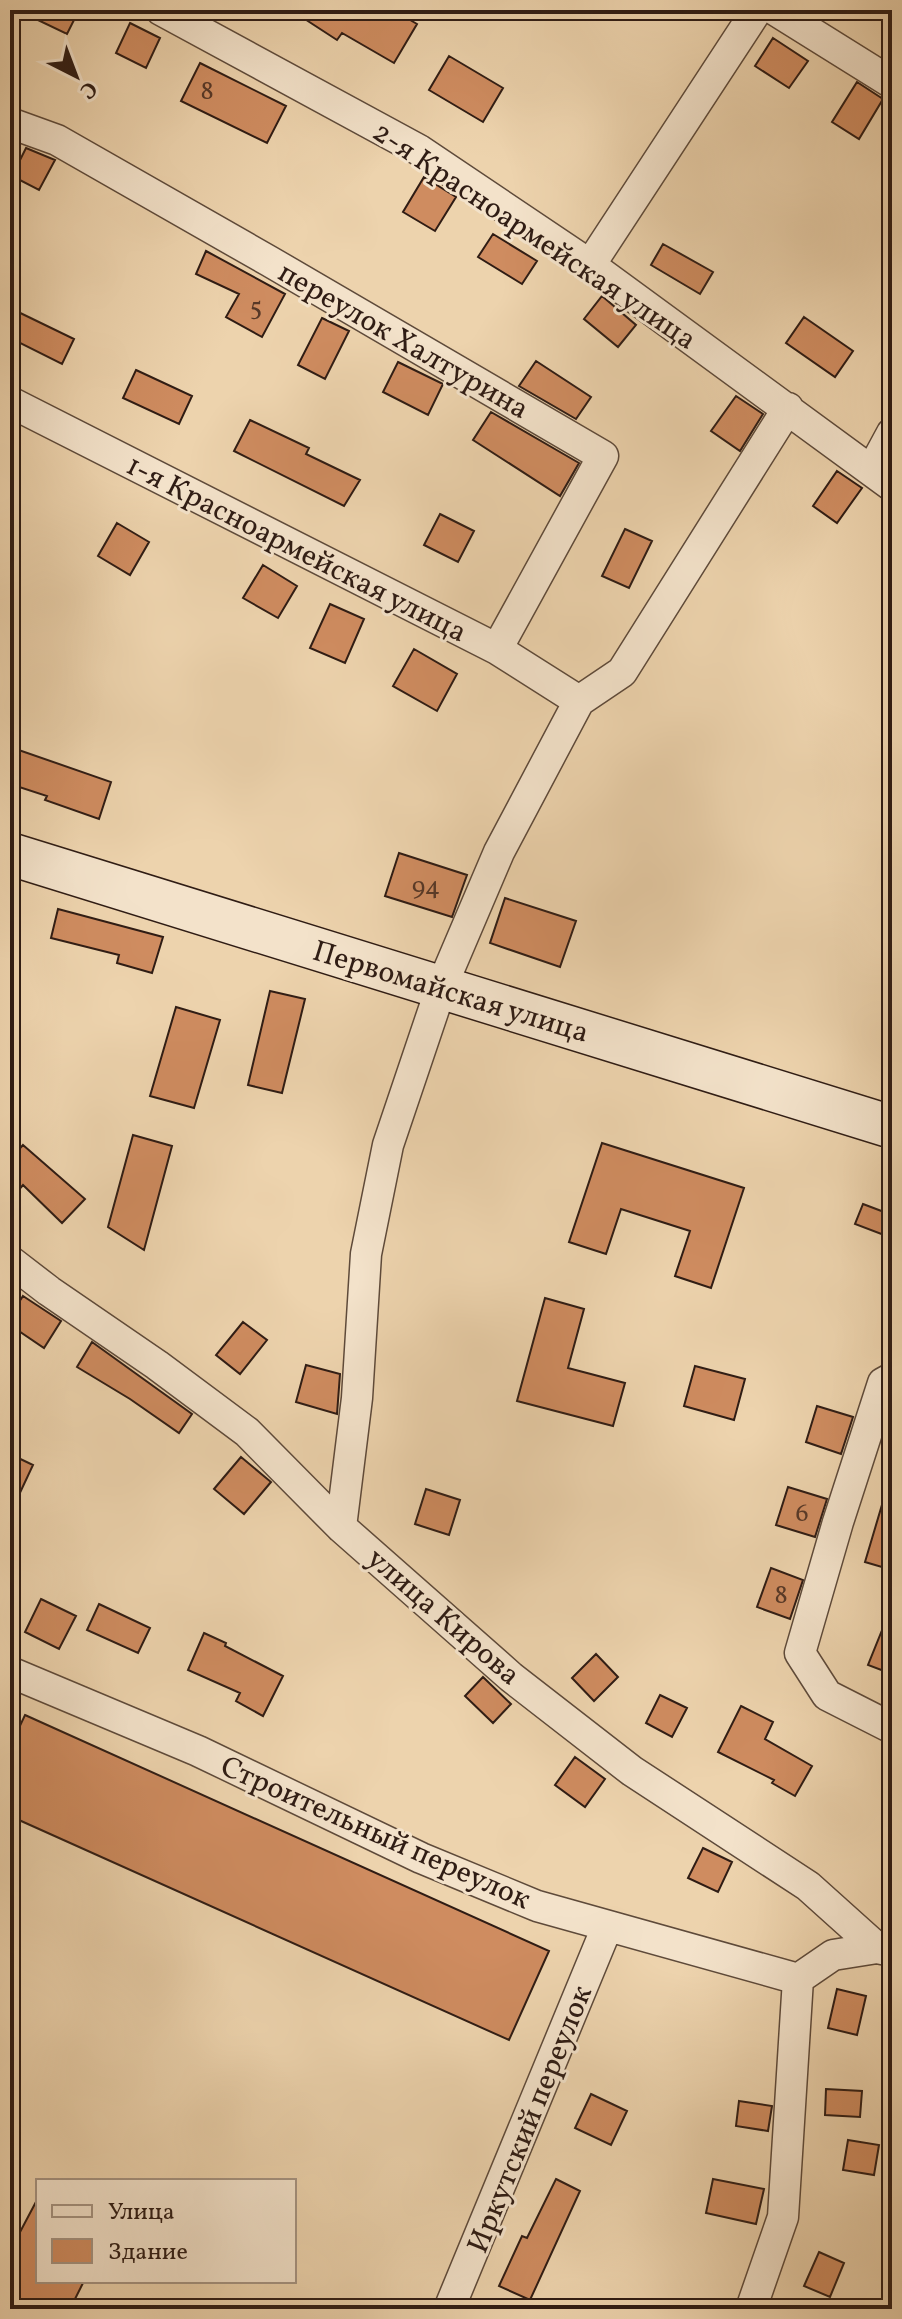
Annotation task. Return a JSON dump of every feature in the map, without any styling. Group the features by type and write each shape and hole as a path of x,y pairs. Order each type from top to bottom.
{"main road":[{"name":"Первомайская улица","path":"10,854 892,1127"}],"street":[{"name":"2-я Красноармейская улица","path":"161,10 419,150 590,265 882,478"},
{"path":"590,265 757,10"},
{"path":"775,10 892,83"},
{"name":"переулок Халтурина","path":"10,123 70,147 603,456 497,649"},
{"name":"1-я Красноармейская улица","path":"10,402 497,649 579,701"},
{"path":"341,1527 357,1398 366,1254 388,1145 441,988 499,852 579,701 622,672 788,408"},
{"path":"882,478 892,433"},
{"name":"улица Кирова","path":"10,1261 247,1432 341,1527 511,1677 632,1771 808,1886 885,1949"},
{"path":"892,1378 883,1383 800,1653 827,1695 892,1728"},
{"name":"Строительный переулок","path":"10,1672 198,1751 421,1858 537,1906 798,1979"},
{"name":"Иркутский переулок","path":"449,2309 607,1927"},
{"path":"751,2309 783,2217 798,1979 833,1955 885,1949"}],"building":[{"path":"17,10 79,10 67,34"},
{"path":"291,10 393,10 417,24 394,63 342,33 337,40"},
{"path":"130,23 160,38 146,68 116,53"},
{"path":"773,38 808,61 789,88 755,66"},
{"path":"449,56 503,88 483,122 429,90"},
{"path":"200,63 286,106 267,143 181,101"},
{"path":"857,82 883,99 859,139 832,122"},
{"path":"26,148 55,160 39,190 12,176"},
{"path":"424,177 456,197 435,231 403,212"},
{"path":"493,234 537,261 522,284 478,257"},
{"path":"663,244 713,272 700,294 651,265"},
{"path":"206,251 285,294 262,337 226,317 239,294 196,274"},
{"path":"602,296 636,325 618,347 584,319"},
{"path":"10,308 74,339 62,364 10,338"},
{"path":"804,317 853,351 835,377 786,343"},
{"path":"322,318 349,331 325,379 298,365"},
{"path":"536,361 591,397 576,419 519,386"},
{"path":"398,362 443,384 428,415 383,392"},
{"path":"136,370 192,396 179,424 123,398"},
{"path":"736,396 763,414 740,451 711,431"},
{"path":"491,412 579,463 560,496 473,440"},
{"path":"250,420 309,448 306,454 360,480 344,506 234,451"},
{"path":"837,471 862,488 837,523 813,506"},
{"path":"440,514 474,531 458,562 424,545"},
{"path":"117,523 149,542 130,575 98,556"},
{"path":"625,529 652,541 629,588 602,576"},
{"path":"263,565 297,586 278,618 243,598"},
{"path":"330,604 364,619 345,663 310,648"},
{"path":"414,649 457,674 437,711 393,686"},
{"path":"10,747 111,782 99,819 10,784"},
{"path":"399,853 467,875 452,917 385,896"},
{"path":"505,898 576,921 560,967 490,943"},
{"path":"58,909 163,937 152,973 117,963 119,955 51,938"},
{"path":"270,991 305,999 282,1093 248,1085"},
{"path":"176,1007 220,1020 194,1108 150,1096"},
{"path":"133,1135 172,1146 144,1250 108,1227"},
{"path":"602,1143 744,1188 711,1288 675,1276 690,1231 621,1209 606,1254 569,1242"},
{"path":"23,1145 85,1199 62,1223 23,1185 10,1200 10,1159"},
{"path":"863,1204 892,1215 892,1238 855,1224"},
{"path":"23,1296 61,1321 44,1348 10,1325 10,1316"},
{"path":"545,1298 584,1309 568,1368 625,1383 613,1426 517,1401"},
{"path":"243,1322 267,1340 240,1374 216,1355"},
{"path":"92,1342 192,1414 179,1433 77,1367"},
{"path":"306,1365 340,1374 337,1414 296,1402"},
{"path":"695,1366 745,1379 734,1420 684,1406"},
{"path":"817,1406 853,1417 841,1454 806,1442"},
{"path":"10,1454 33,1465 10,1514"},
{"path":"241,1457 271,1482 244,1514 214,1489"},
{"path":"788,1487 827,1499 815,1537 776,1525"},
{"path":"887,1488 892,1489 892,1570 865,1562"},
{"path":"426,1489 460,1500 449,1535 415,1524"},
{"path":"771,1568 803,1580 790,1619 757,1607"},
{"path":"41,1599 76,1616 59,1649 25,1632"},
{"path":"99,1604 150,1628 138,1653 87,1630"},
{"path":"892,1608 892,1674 868,1665"},
{"path":"204,1633 283,1676 263,1716 236,1701 240,1693 188,1670"},
{"path":"596,1654 618,1677 594,1701 572,1678"},
{"path":"483,1677 511,1704 493,1723 465,1696"},
{"path":"660,1695 687,1708 672,1737 646,1723"},
{"path":"741,1706 773,1722 765,1739 812,1766 795,1796 772,1783 774,1780 718,1752"},
{"path":"25,1715 549,1951 509,2040 10,1816 10,1747"},
{"path":"575,1757 605,1779 585,1807 555,1785"},
{"path":"703,1848 732,1862 718,1892 688,1878"},
{"path":"837,1989 866,1996 857,2035 828,2028"},
{"path":"826,2089 862,2091 860,2117 825,2115"},
{"path":"591,2094 627,2111 611,2145 575,2128"},
{"path":"739,2101 772,2106 768,2131 736,2126"},
{"path":"848,2140 879,2145 874,2175 843,2170"},
{"path":"556,2179 580,2191 530,2300 499,2286 522,2236 527,2238"},
{"path":"713,2179 764,2189 756,2224 706,2213"},
{"path":"36,2202 36,2283 83,2283 70,2309 10,2309 10,2251"},
{"path":"819,2252 844,2263 830,2297 804,2286"}]}
